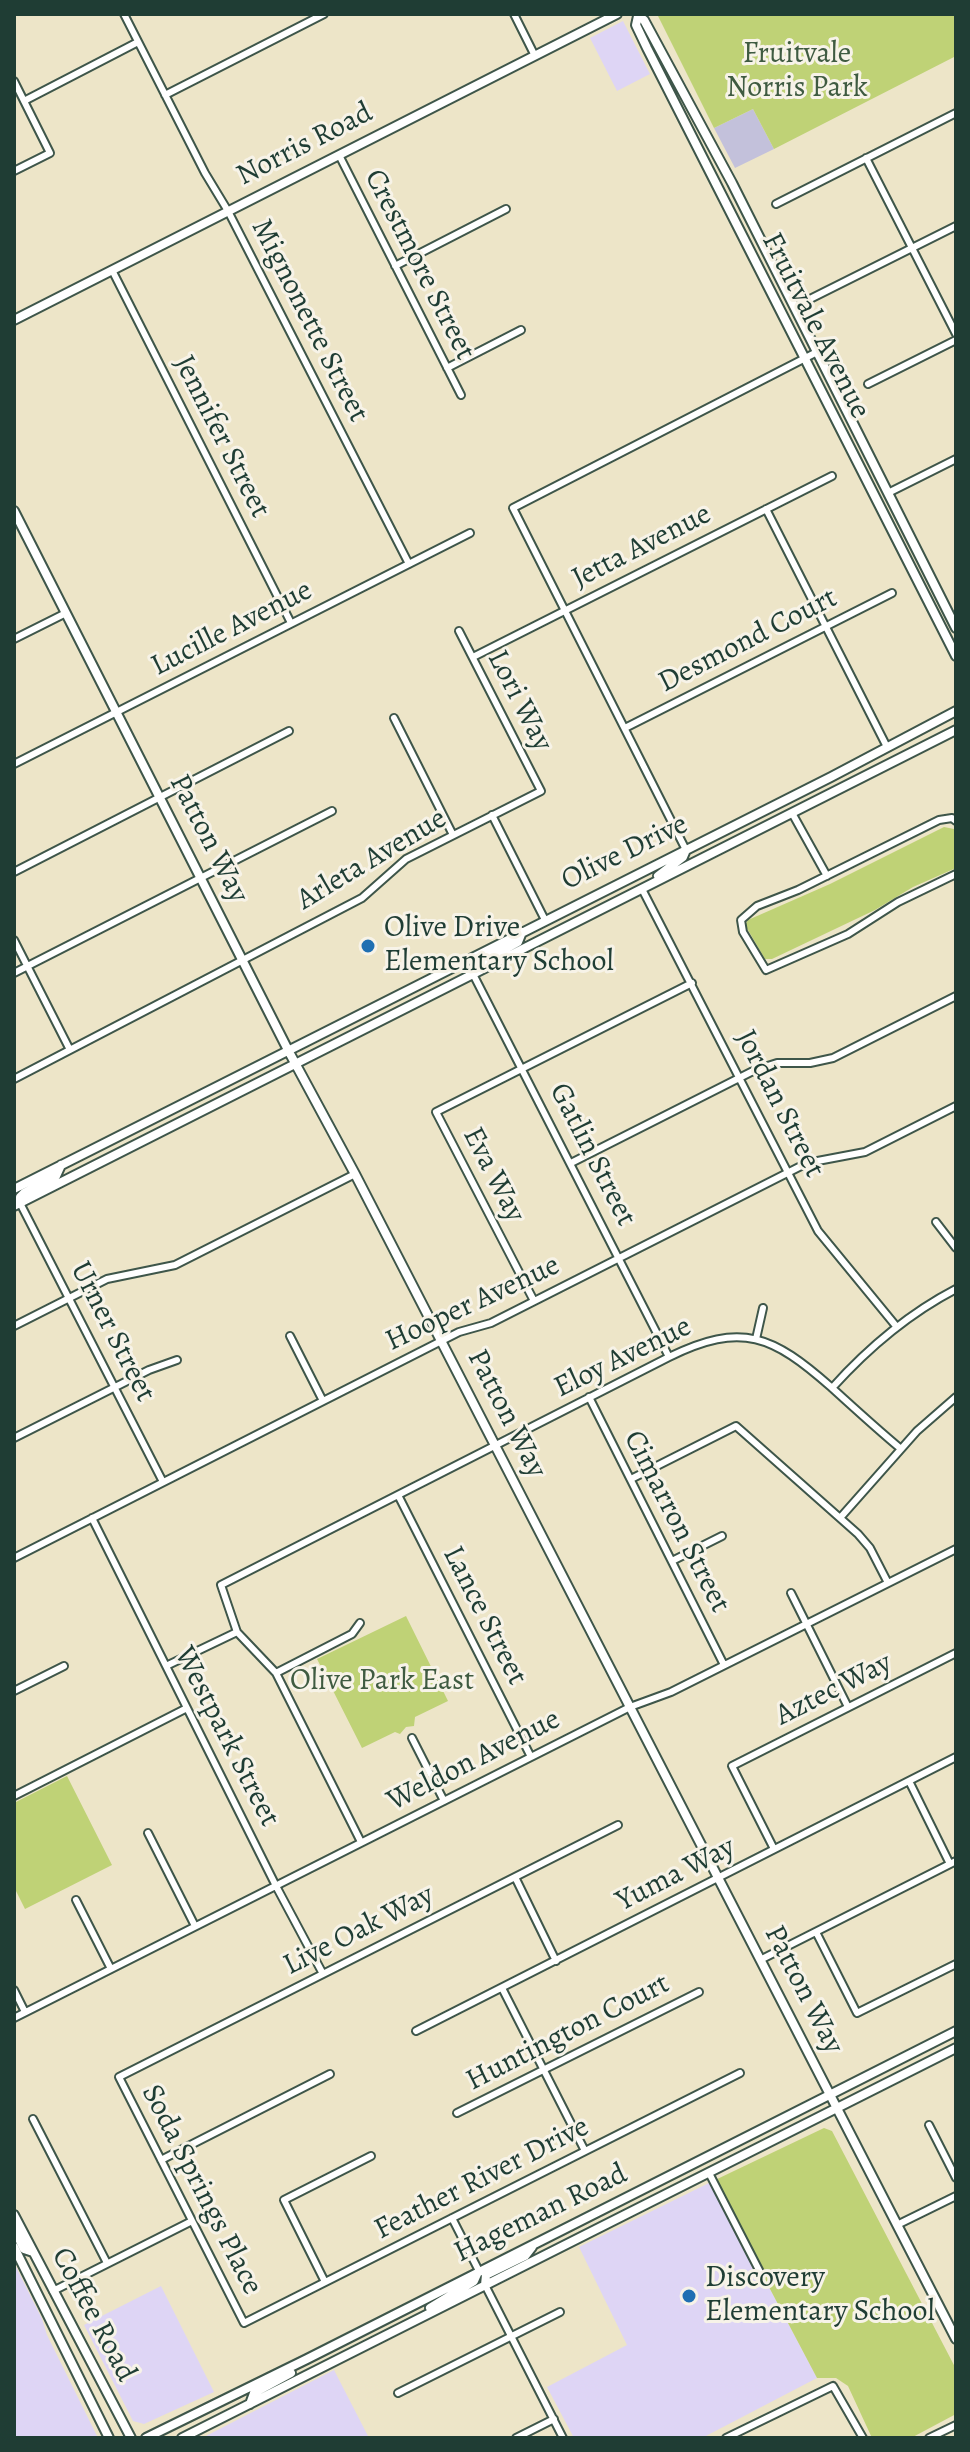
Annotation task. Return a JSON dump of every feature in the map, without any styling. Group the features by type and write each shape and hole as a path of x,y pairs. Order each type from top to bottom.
{"main road":[{"name":"Norris Road","path":"14,320 617,14"},
{"name":"Fruitvale Avenue","path":"956,628 716,153 644,20 638,15 636,25 956,656"},
{"path":"703,159 716,153"},
{"name":"Patton Way","path":"15,517 956,2339"},
{"name":"Olive Drive","path":"14,1189 956,711"},
{"name":"Olive Drive","path":"17,1205 956,730"},
{"path":"792,813 795,803 831,777"},
{"path":"642,889 683,857 686,850"},
{"path":"473,974 474,966 518,942 523,931"},
{"path":"17,1205 24,1193 56,1176 61,1165"},
{"name":"Hageman Road","path":"146,2438 956,2031"},
{"name":"Hageman Road","path":"182,2438 956,2048"},
{"name":"Coffee Road","path":"14,2215 131,2438"},
{"path":"14,2229 24,2249 34,2253"},
{"path":"485,2285 486,2275 525,2256 535,2243"},
{"name":"Coffee Road","path":"14,2247 109,2438"},
{"path":"416,2319 441,2299 474,2281 479,2271"},
{"path":"250,2404 254,2393 292,2373 307,2359"}],"street":[{"name":"Mignonette Street","path":"124,14 409,564"},
{"path":"165,95 324,14"},
{"path":"514,14 535,56"},
{"path":"24,101 138,42"},
{"path":"14,81 50,153 14,171"},
{"path":"776,204 956,113"},
{"name":"Crestmore Street","path":"339,155 461,395"},
{"path":"866,158 956,334"},
{"path":"395,266 506,209"},
{"path":"794,307 956,226"},
{"name":"Jennifer Street","path":"112,270 291,623"},
{"path":"447,368 521,330"},
{"path":"868,384 956,340"},
{"path":"686,850 513,508 817,352"},
{"path":"887,493 956,459"},
{"name":"Jetta Avenue","path":"473,657 832,476"},
{"path":"766,509 887,747"},
{"name":"Lucille Avenue","path":"14,764 470,533"},
{"name":"Desmond Court","path":"625,728 892,593"},
{"path":"14,639 66,613"},
{"name":"Lori Way","path":"459,631 541,791"},
{"path":"394,718 453,835"},
{"path":"14,872 289,731"},
{"name":"Arleta Avenue","path":"14,1079 362,898 397,865 541,791"},
{"path":"14,973 332,811"},
{"path":"792,813 827,876"},
{"path":"492,815 545,920"},
{"path":"956,821 952,818 939,820 827,876 757,906 741,920 743,932 766,970 848,934 898,902 956,874"},
{"name":"Jordan Street","path":"642,889 823,1239 896,1326"},
{"path":"14,940 69,1048"},
{"name":"Gatlin Street","path":"473,974 669,1357"},
{"path":"523,1068 692,983"},
{"path":"571,1163 740,1077 777,1063 810,1063 833,1058 956,996"},
{"name":"Eva Way","path":"523,1068 436,1112 534,1301"},
{"name":"Hooper Avenue","path":"14,1558 441,1341 470,1328 491,1323 788,1172 817,1160 865,1152 956,1106"},
{"path":"14,1326 118,1275 175,1265 355,1174"},
{"name":"Urner Street","path":"17,1205 70,1297 163,1482"},
{"path":"936,1222 956,1248"},
{"path":"832,1388 896,1326 956,1289"},
{"path":"756,1339 763,1308"},
{"path":"290,1336 323,1401"},
{"name":"Eloy Avenue","path":"237,1632 221,1585 669,1357 716,1339 756,1339 787,1351 901,1449"},
{"path":"14,1438 115,1387 177,1360"},
{"name":"Cimarron Street","path":"589,1397 724,1665"},
{"path":"840,1518 901,1449 956,1397"},
{"path":"631,1479 736,1426 864,1540 888,1583"},
{"name":"Lance Street","path":"398,1495 531,1757"},
{"name":"Westpark Street","path":"92,1518 323,1974"},
{"path":"672,1561 722,1536"},
{"name":"Weldon Avenue","path":"14,2018 630,1707 671,1692 956,1549"},
{"path":"791,1593 848,1707"},
{"path":"276,1673 352,1634 360,1623"},
{"path":"166,1666 237,1632 276,1673 361,1842"},
{"name":"Aztec Way","path":"774,1849 732,1766 956,1653"},
{"path":"14,1691 64,1666"},
{"path":"14,1796 187,1708"},
{"path":"412,1738 444,1801"},
{"name":"Yuma Way","path":"416,2031 956,1757"},
{"path":"760,1960 953,1863 909,1781"},
{"name":"Live Oak Way","path":"119,2077 618,1825"},
{"path":"148,1833 195,1926"},
{"path":"515,1877 556,1961"},
{"path":"76,1900 111,1969"},
{"path":"816,1932 857,2013 956,1964"},
{"path":"502,1988 585,2151"},
{"path":"14,1990 25,2012"},
{"name":"Huntington Court","path":"457,2113 699,1992"},
{"name":"Feather River Drive","path":"244,2323 740,2073"},
{"path":"161,2160 330,2074"},
{"name":"Soda Springs Place","path":"119,2077 244,2323"},
{"path":"33,2119 107,2263"},
{"path":"929,2125 956,2178"},
{"path":"325,2282 284,2200 371,2156"},
{"path":"709,2173 760,2272"},
{"path":"897,2225 956,2196"},
{"path":"452,2218 479,2271"},
{"path":"53,2291 192,2221"},
{"path":"485,2285 563,2438"},
{"path":"398,2393 560,2312"},
{"path":"726,2438 833,2386 863,2438"},
{"path":"516,2438 554,2419"},
{"path":"929,2438 956,2425"}],"shaded area":[{"path":"623,21 650,74 617,91 590,38"},
{"path":"753,109 774,149 735,168 714,128"},
{"name":"Discovery Elementary School","path":"713,2181 817,2378 702,2438 574,2438 547,2387 627,2345 579,2247"},
{"path":"14,2263 47,2335 98,2438 14,2438"},
{"path":"161,2286 214,2392 144,2424 133,2421 84,2325"},
{"path":"334,2370 369,2438 202,2438"}],"green space":[{"name":"Fruitvale Norris Park","path":"657,14 956,14 956,56 774,149 753,109 714,128"},
{"path":"944,827 954,829 956,834 956,868 913,887 875,910 772,959 765,959 745,925 748,920 830,884"},
{"name":"Olive Park East","path":"406,1616 448,1701 415,1717 414,1726 406,1727 400,1734 395,1732 362,1748 317,1659"},
{"path":"67,1776 112,1865 25,1909 14,1887 14,1803"},
{"path":"824,2128 832,2131 956,2369 956,2414 911,2438 872,2438 848,2386 836,2378 817,2378 713,2181"}],"place":[{"name":"Olive Drive Elementary School","path":"368,946"},
{"name":"Discovery Elementary School","path":"689,2296"}]}
